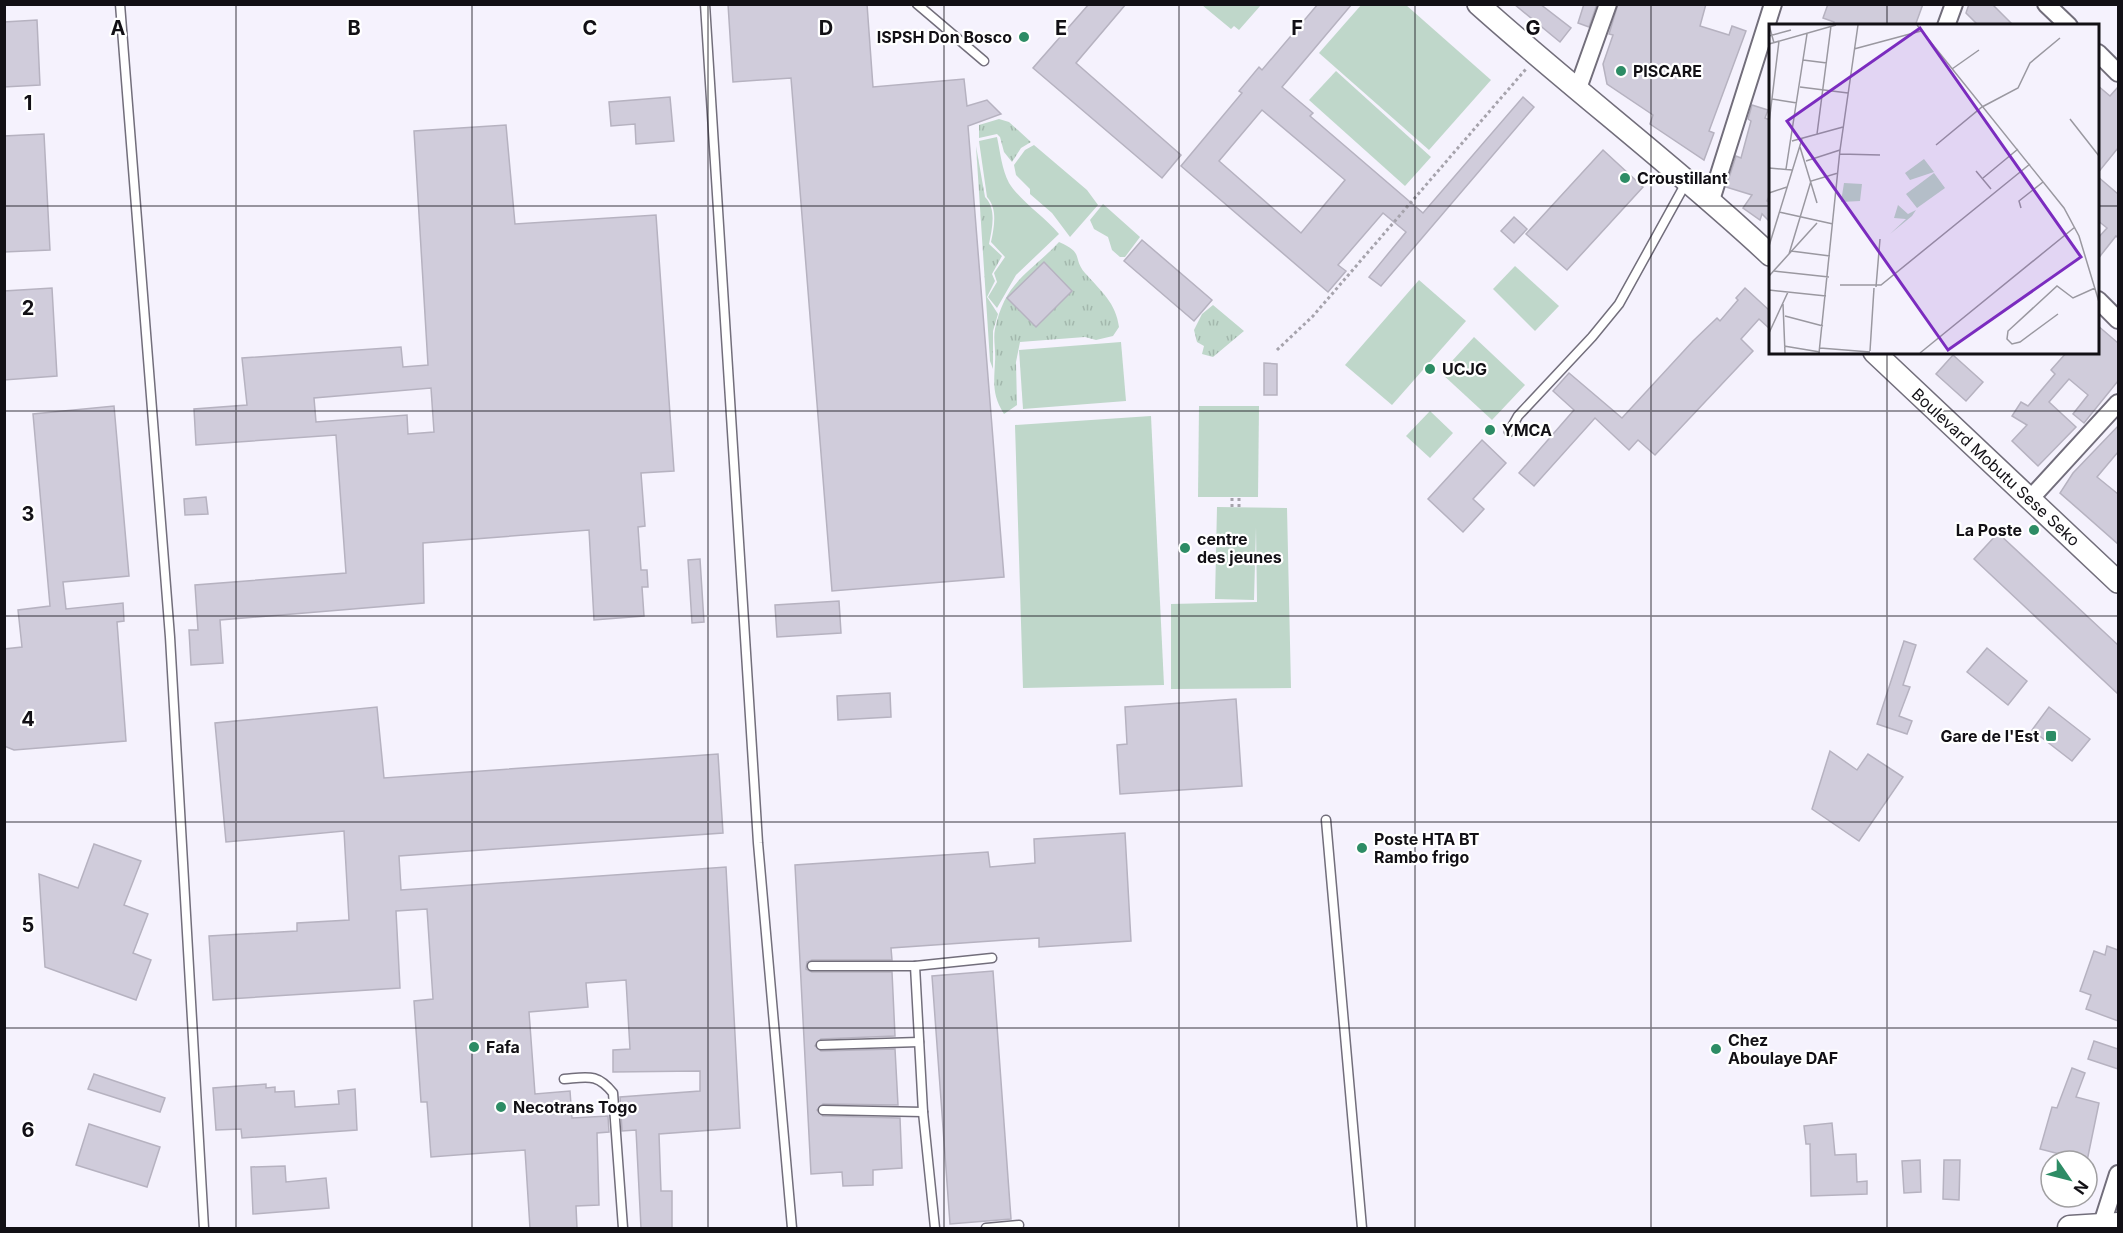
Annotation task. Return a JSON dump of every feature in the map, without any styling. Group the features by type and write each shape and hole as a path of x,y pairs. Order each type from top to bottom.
{"main road":[{"path":"2070,1228 2110,1226"}],"street":[{"path":"1478,4 1536,57 1711,200 1769,254"},
{"path":"1577,91 1608,4"},
{"path":"1711,200 1773,4"},
{"path":"2046,4 2066,24"},
{"path":"2099,55 2118,73"},
{"path":"2099,302 2118,320"},
{"name":"Boulevard Mobutu Sese Seko","path":"1876,354 2118,582"},
{"path":"2030,499 2118,403"},
{"path":"2110,1226 2118,1174"}],"lane":[{"path":"120,4 170,637 204,1228"},
{"path":"705,4 758,843 792,1228"},
{"path":"917,4 984,61"},
{"path":"1509,432 1518,416 1592,337 1619,304 1687,181"},
{"path":"1326,820 1362,1228"},
{"path":"812,966 915,966 992,958"},
{"path":"915,966 924,1112 935,1228"},
{"path":"821,1045 919,1042"},
{"path":"564,1079 592,1077 603,1080 613,1093 623,1228"},
{"path":"823,1110 924,1112"},
{"path":"986,1228 1019,1225"}],"path":[{"path":"1277,350 1313,316 1536,57"},
{"path":"1232,497 1232,507"},
{"path":"1239,497 1239,507"}],"green space":[{"path":"1362,4 1406,5 1491,80 1429,150 1319,53"},
{"path":"1202,5 1261,5 1239,30 1234,26 1231,29"},
{"path":"1336,71 1431,157 1405,186 1309,100"},
{"path":"999,119 1009,122 1031,142 1021,148 1012,162 1004,152 997,134 979,138 979,125"},
{"path":"997,137 1009,183 1059,234 1016,275 997,308 988,297 997,282 994,273 1005,257 991,242 994,213 987,197 979,141"},
{"path":"1034,145 1087,190 1098,205 1070,237 1052,213 1030,194 1030,189 1016,175 1014,165 1025,150"},
{"path":"976,146 985,197 992,213 989,244 1002,256 992,274 995,281 987,297 998,314 993,331 993,369 990,361"},
{"path":"1103,204 1140,237 1125,257 1120,257 1112,250 1108,237 1094,229 1090,220"},
{"path":"1059,242 1072,249 1081,268 1111,304 1119,327 1113,336 1096,340 1085,337 1020,342 1016,362 1017,405 1004,414 997,401 994,383 994,333 999,313 1012,289"},
{"path":"1515,266 1559,306 1535,331 1493,289"},
{"path":"1419,280 1466,321 1392,405 1345,365"},
{"path":"1213,305 1244,331 1213,357 1202,354 1204,346 1197,342 1194,330 1202,314"},
{"path":"1474,337 1525,385 1492,420 1441,373"},
{"path":"1121,342 1126,401 1023,409 1019,350"},
{"path":"1199,406 1259,406 1258,497 1198,497"},
{"path":"1430,411 1453,433 1430,458 1406,436"},
{"path":"1151,416 1164,685 1023,688 1015,425"},
{"path":"1217,507 1287,508 1291,688 1171,689 1171,604 1257,602 1256,527 1254,600 1215,599"}],"building":[{"path":"728,4 867,4 873,87 964,79 967,106 987,100 1001,114 968,126 1004,577 832,591 791,78 733,82"},
{"path":"1089,4 1126,4 1076,63 1181,155 1162,178 1033,68"},
{"path":"1318,4 1352,4 1282,87 1313,113 1310,116 1423,213 1523,97 1534,107 1381,286 1369,277 1406,232 1383,213 1338,265 1346,271 1328,292 1181,166 1242,93 1239,91 1259,67 1262,70","holes":["1262,110 1345,180 1301,233 1219,161"]},
{"path":"1514,4 1540,4 1571,28 1560,42"},
{"path":"1584,4 1597,4 1589,27 1578,23"},
{"path":"1618,4 1706,4 1700,26 1729,35 1732,26 1746,31 1709,131 1714,133 1704,160 1650,124 1653,115 1607,84 1603,64 1613,35 1609,34"},
{"path":"1828,4 1923,4 1916,24 1834,24 1834,22 1823,18"},
{"path":"1969,4 1992,4 2012,24 1977,24 1966,13"},
{"path":"37,20 40,85 4,87 4,22"},
{"path":"2099,87 2110,96 2118,87 2118,148 2099,172"},
{"path":"670,97 674,141 636,144 635,124 611,126 609,102"},
{"path":"1752,105 1768,110 1765,118 1769,120 1769,196 1767,201 1769,202 1769,221 1762,214 1760,220 1743,208 1752,195 1726,187 1736,156 1741,158 1751,121 1748,119"},
{"path":"506,125 515,224 656,215 674,471 641,473 645,526 638,527 641,570 647,570 648,587 642,587 644,616 594,620 589,530 423,543 424,603 220,620 223,663 191,665 189,630 198,630 195,585 346,573 336,435 196,445 194,409 247,405 242,358 401,347 403,367 428,365 414,131","holes":["431,388 434,432 408,434 407,415 316,422 314,398"]},
{"path":"44,134 50,250 4,252 4,136"},
{"path":"1603,150 1643,187 1567,270 1526,234"},
{"path":"2099,178 2118,194 2118,238 2116,236 2099,257 2099,237 2107,228 2099,222"},
{"path":"1514,217 1527,229 1514,243 1501,231"},
{"path":"1142,240 1212,300 1194,321 1124,261"},
{"path":"1044,262 1072,291 1036,327 1007,298"},
{"path":"52,288 57,376 4,380 4,291"},
{"path":"1745,288 1769,310 1769,328 1759,319 1741,339 1753,351 1655,455 1638,440 1629,450 1595,418 1534,486 1519,473 1574,410 1553,391 1569,373 1622,418 1693,341 1717,318 1720,321 1738,300 1736,298"},
{"path":"2099,327 2118,343 2118,381 2084,423 2073,414 2088,395 2069,379 2049,402 2076,427 2038,466 2012,441 2027,425 2012,416 2021,402 2028,406 2055,374 2051,370 2065,354 2099,354"},
{"path":"1953,355 1983,382 1966,401 1936,374"},
{"path":"1264,363 1277,364 1277,395 1264,395"},
{"path":"114,406 129,576 63,582 66,609 123,603 124,621 117,622 126,741 14,750 4,746 4,649 22,647 18,610 50,606 33,414"},
{"path":"2118,426 2118,452 2097,477 2118,494 2118,544 2060,493 2073,473"},
{"path":"1482,440 1506,463 1473,499 1484,509 1463,532 1428,499"},
{"path":"206,497 208,514 185,515 184,499"},
{"path":"1998,533 2118,645 2118,694 1974,559"},
{"path":"700,559 704,622 692,623 688,560"},
{"path":"839,601 841,633 777,637 775,605"},
{"path":"1904,641 1916,645 1903,685 1910,687 1899,716 1912,721 1907,734 1877,724"},
{"path":"1987,648 2027,681 2008,705 1967,672"},
{"path":"890,693 891,717 838,720 837,696"},
{"path":"1236,699 1242,786 1120,794 1117,745 1127,744 1125,707"},
{"path":"377,707 384,778 718,754 723,833 399,856 401,890 726,867 740,1128 659,1134 661,1191 672,1191 672,1228 641,1228 636,1130 622,1131 620,1097 700,1091 700,1071 613,1072 613,1050 630,1049 626,980 586,983 588,1007 529,1012 535,1094 570,1091 572,1118 608,1116 609,1132 597,1133 599,1205 576,1206 577,1228 530,1228 525,1150 431,1157 427,1102 421,1102 414,1001 433,999 427,909 396,911 400,988 213,1000 209,936 297,931 297,923 349,920 344,831 226,842 215,723"},
{"path":"2049,707 2090,739 2072,761 2032,730"},
{"path":"1830,751 1857,770 1868,754 1903,777 1859,841 1812,809"},
{"path":"1125,833 1131,941 1039,947 1039,938 1006,940 891,948 892,960 812,960 807,962 806,969 812,972 892,972 895,1036 821,1039 815,1046 821,1051 895,1049 898,1105 823,1104 817,1110 823,1116 900,1118 902,1168 873,1170 873,1185 843,1186 842,1172 811,1174 795,865 988,852 990,867 1035,863 1034,839"},
{"path":"94,844 141,861 124,905 148,914 133,953 151,960 136,1000 45,967 39,874 78,888"},
{"path":"2107,946 2118,950 2118,1021 2086,1009 2091,995 2080,991 2094,951 2105,955"},
{"path":"993,971 1011,1219 950,1224 932,976"},
{"path":"2094,1041 2118,1049 2118,1069 2088,1059"},
{"path":"2072,1068 2085,1073 2076,1097 2099,1103 2089,1149 2040,1149 2052,1107 2057,1108"},
{"path":"94,1074 165,1098 160,1112 88,1089"},
{"path":"266,1084 266,1088 275,1087 275,1092 294,1091 295,1107 339,1104 338,1091 355,1089 357,1130 242,1138 241,1129 216,1130 213,1088"},
{"path":"1832,1123 1835,1155 1856,1154 1857,1182 1867,1181 1867,1194 1811,1196 1810,1144 1806,1144 1804,1126"},
{"path":"89,1124 160,1147 147,1187 76,1165"},
{"path":"1920,1160 1921,1192 1904,1193 1902,1161"},
{"path":"1944,1160 1960,1160 1959,1200 1943,1199"},
{"path":"285,1166 286,1182 326,1178 329,1208 253,1214 251,1167"}],"place":[{"name":"ISPSH Don Bosco","path":"1024,37"},
{"name":"PISCARE","path":"1621,71"},
{"name":"Croustillant","path":"1625,178"},
{"name":"UCJG","path":"1430,369"},
{"name":"YMCA","path":"1490,430"},
{"name":"La Poste","path":"2034,530"},
{"name":"centre des jeunes","path":"1185,548"},
{"name":"Gare de l'Est","path":"2051,736"},
{"name":"Poste HTA BT Rambo frigo","path":"1362,848"},
{"name":"Fafa","path":"474,1047"},
{"name":"Chez Aboulaye DAF","path":"1716,1049"},
{"name":"Necotrans Togo","path":"501,1107"}]}
